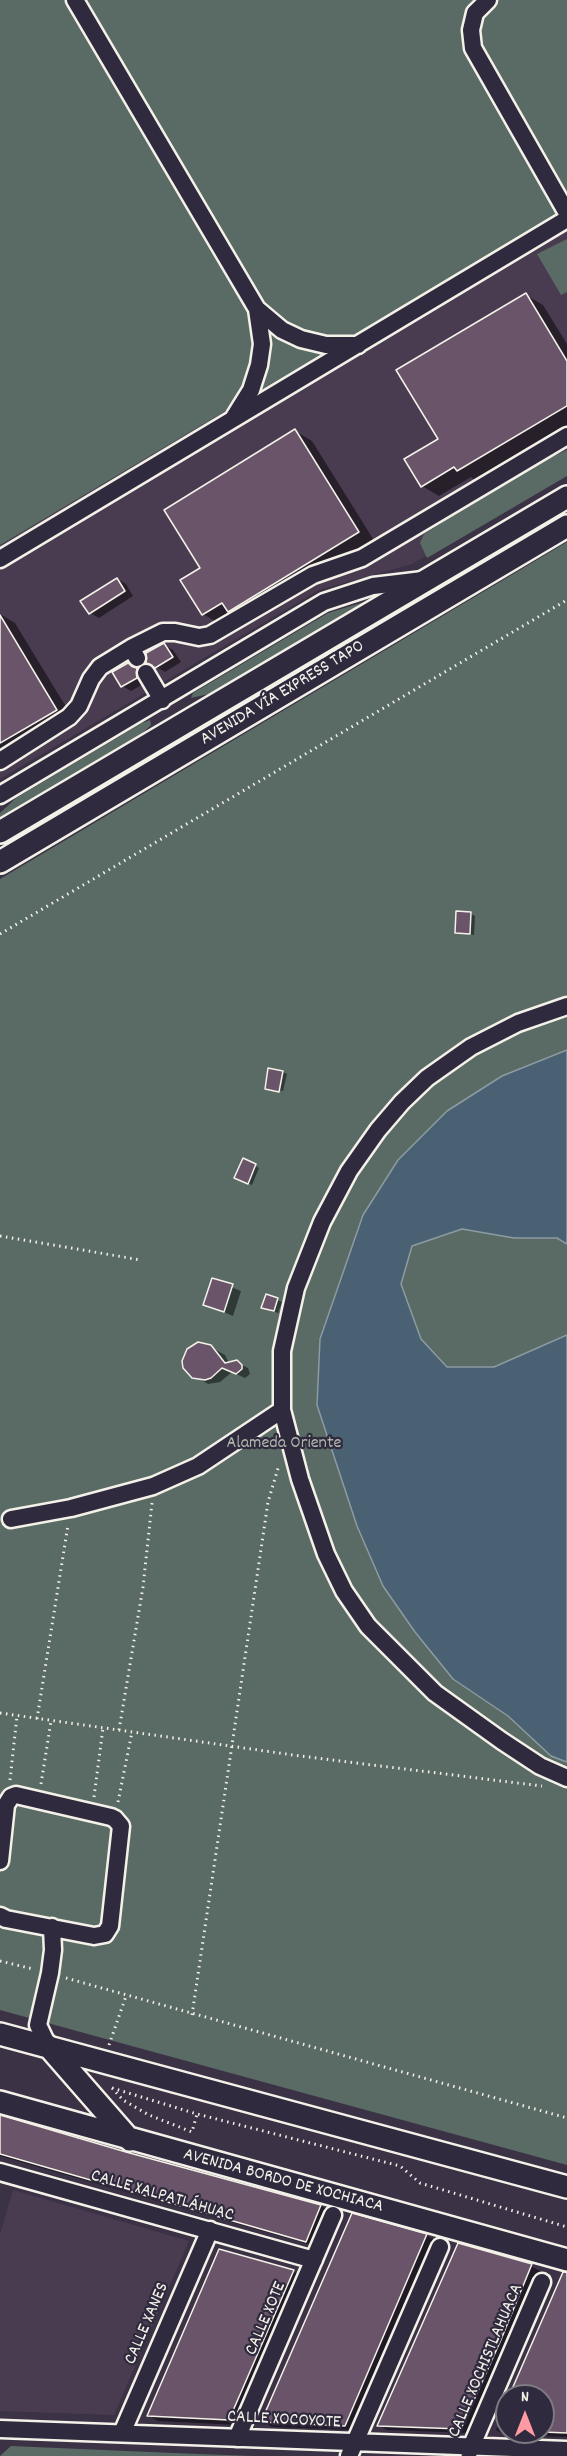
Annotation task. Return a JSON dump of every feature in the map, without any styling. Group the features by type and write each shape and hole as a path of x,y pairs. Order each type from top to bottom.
{"main road":[{"name":"AVENIDA VÍA EXPRESS TAPO","path":"0,832 567,497"},
{"name":"AVENIDA VÍA EXPRESS TAPO","path":"0,862 567,526"},
{"path":"4,2038 48,2046 567,2187"},
{"path":"48,2046 130,2140"},
{"name":"AVENIDA BORDO DE XOCHIACA","path":"0,2102 567,2260"}],"street":[{"path":"75,0 257,309 282,330 301,339 326,345 358,345"},
{"path":"488,0 476,13 471,30 473,48 567,213"},
{"path":"0,559 567,219"},
{"path":"232,421 251,390 259,365 262,344 257,309"},
{"path":"0,761 69,717 79,706 91,679 100,667 138,660 163,632 199,637 210,635 313,575 362,558 567,436"},
{"path":"0,795 324,602 373,586 427,580"},
{"path":"138,660 162,700"},
{"path":"567,1006 518,1023 480,1042 427,1078 378,1130 348,1171 322,1222 296,1288 282,1351 282,1410 288,1437 326,1554 344,1591 368,1626 435,1693 540,1766 567,1778"},
{"path":"11,1519 71,1508 153,1486 198,1466 282,1410"},
{"path":"0,1861 6,1806 11,1797 21,1795 92,1812 115,1819 121,1826 108,1931 100,1936 94,1936 0,1916"},
{"path":"48,2046 38,2025 50,1973 53,1950 52,1927"},
{"path":"4,2038 38,2025"},
{"name":"CALLE XALPATLÁHUAC","path":"0,2172 314,2260"},
{"name":"CALLE XOTE","path":"237,2438 333,2215"},
{"name":"CALLE XANES","path":"122,2433 210,2230"},
{"path":"351,2450 440,2247"},
{"name":"CALLE XOCHISTLAHUACA","path":"470,2450 542,2282"},
{"name":"CALLE XOCOYOTE","path":"0,2429 237,2438 351,2450 567,2450"}],"path":[{"path":"0,934 567,600"},
{"path":"0,1236 141,1260"},
{"path":"192,2015 268,1502 288,1437"},
{"path":"119,1730 143,1587 153,1486"},
{"path":"37,1719 71,1508"},
{"path":"0,1713 545,1787"},
{"path":"11,1797 10,1776 17,1716"},
{"path":"38,1799 51,1721"},
{"path":"92,1812 103,1728"},
{"path":"115,1819 132,1732"},
{"path":"0,1961 567,2118"},
{"path":"112,2088 197,2114 400,2166 420,2183 567,2227"},
{"path":"123,2100 149,2115 192,2132 197,2114"}],"shaded area":[{"path":"0,0 567,0 567,472 412,564 319,590 0,779"},
{"path":"13,2190 189,2241 114,2415 0,2411 0,2234"}],"green space":[{"path":"0,0 567,0 567,208 0,545"},
{"path":"567,239 567,292 561,295 537,254"},
{"path":"567,450 567,476 427,558 420,543 424,534 538,463"},
{"name":"Alameda Oriente","path":"567,542 567,2165 0,2010 0,879"},
{"path":"364,602 366,604 218,692 191,698 193,693 328,613"},
{"path":"150,720 151,725 126,749 0,821 0,813 16,798"},
{"path":"11,2446 173,2453 253,2456 0,2456"}],"water":[{"path":"567,1050 567,1244 557,1238 514,1238 462,1229 412,1246 401,1284 421,1339 447,1367 494,1367 567,1335 567,1762 551,1756 508,1716 453,1679 415,1632 383,1586 357,1526 317,1405 320,1339 363,1215 398,1160 447,1111 502,1076"}],"building":[{"path":"526,293 567,361 567,406 457,471 454,467 421,487 404,459 438,439 396,370"},
{"path":"295,429 359,532 228,612 222,603 202,615 180,580 200,568 164,510"},
{"path":"117,578 125,591 89,614 80,601"},
{"path":"0,615 57,710 0,743"},
{"path":"164,643 173,657 155,668 146,663 146,653"},
{"path":"128,663 137,668 137,678 121,687 112,672"},
{"path":"456,911 471,912 470,934 455,933"},
{"path":"268,1068 283,1071 279,1092 265,1089"},
{"path":"243,1158 256,1164 248,1184 234,1178"},
{"path":"212,1278 233,1284 224,1312 203,1305"},
{"path":"266,1294 278,1298 274,1311 261,1308"},
{"path":"198,1342 211,1345 225,1363 237,1360 242,1365 242,1369 236,1374 222,1368 211,1378 205,1380 192,1378 183,1368 182,1361 187,1349"},
{"path":"0,2115 321,2205 306,2242 0,2154"},
{"path":"352,2213 427,2234 345,2426 261,2422"},
{"path":"458,2243 532,2264 500,2342 461,2429 377,2426"},
{"path":"219,2249 294,2270 229,2420 147,2416"},
{"path":"563,2272 567,2272 567,2433 555,2432 555,2384 514,2384"}]}
